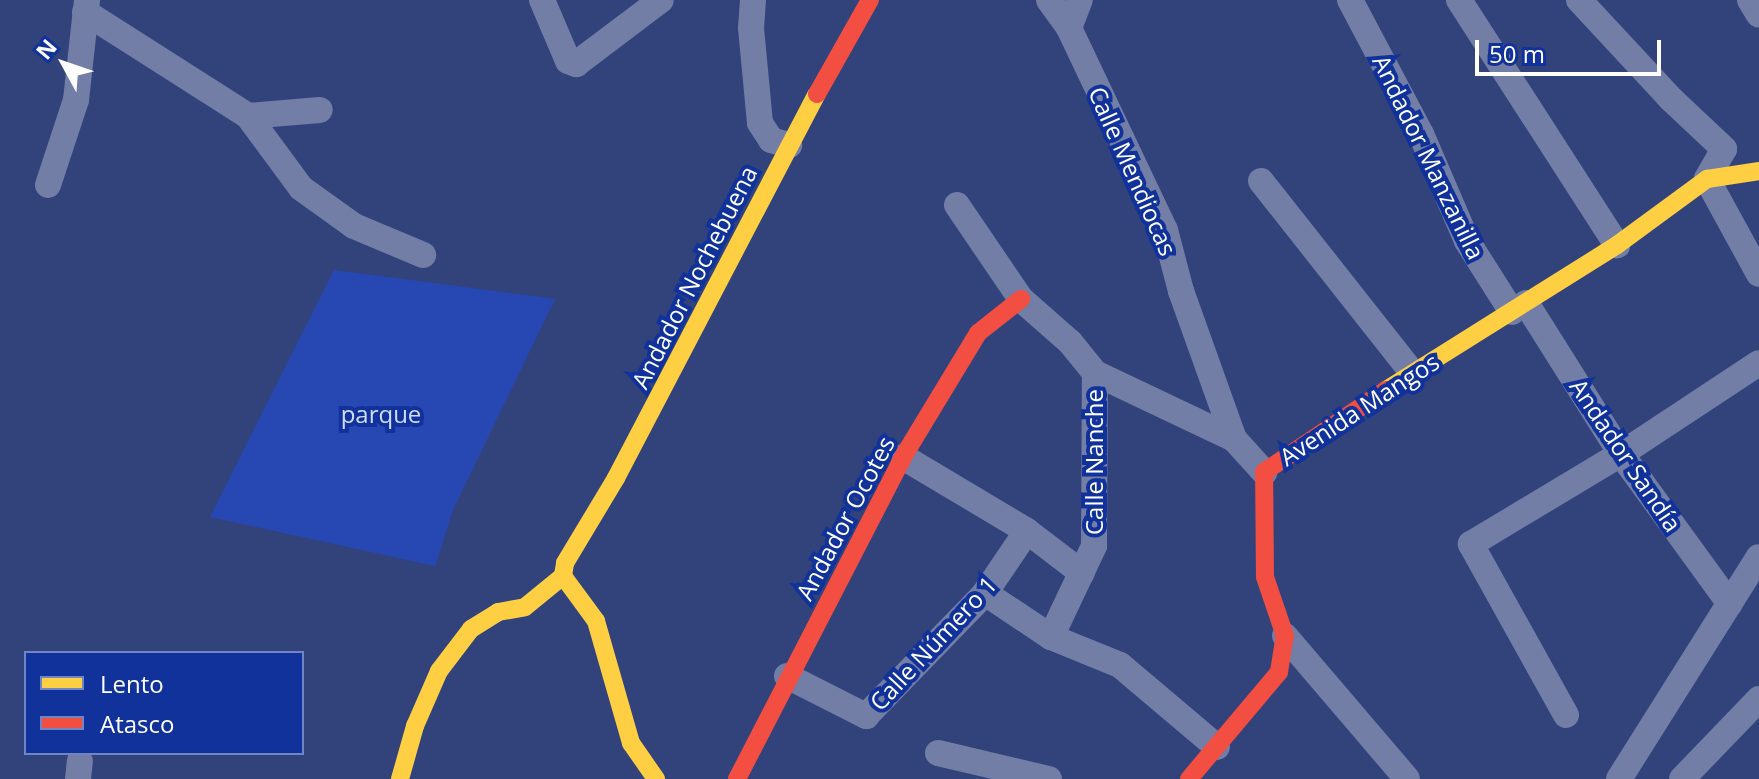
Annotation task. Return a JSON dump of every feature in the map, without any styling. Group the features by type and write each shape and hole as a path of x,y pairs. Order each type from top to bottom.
{"main road":[{"name":"Andador Nochebuena","path":"563,576 565,563 616,478 789,145 870,0"},
{"name":"Avenida Mangos","path":"1285,636 1265,577 1264,472 1412,372 1617,245 1707,179 1759,171"},
{"name":"Andador Ocotes","path":"737,779 787,676 903,457 978,333 1021,299"},
{"path":"400,779 415,726 439,671 471,629 498,612 525,607 563,576 596,621 631,743 656,779"},
{"path":"1189,779 1279,672 1285,636"}],"street":[{"path":"542,0 568,61 576,64 661,0"},
{"path":"753,0 751,28 760,123 771,140 789,145"},
{"name":"Calle Mendiocas","path":"1049,0 1069,28 1165,230 1181,291 1234,439"},
{"path":"1069,28 1080,0"},
{"name":"Andador Manzanilla","path":"1350,0 1421,134 1467,241 1519,308"},
{"path":"1459,0 1617,245"},
{"path":"1579,0 1671,99 1724,149 1707,179 1759,274"},
{"path":"1750,0 1759,15"},
{"path":"48,185 76,100 92,4 248,116 301,188 354,226 423,255"},
{"path":"248,116 320,110"},
{"path":"1261,181 1412,372"},
{"path":"957,205 1021,299 1070,342 1095,373 1234,439 1264,472"},
{"name":"Andador Sandía","path":"1519,308 1730,604"},
{"path":"1566,715 1471,544 1621,454 1759,363"},
{"name":"Calle Nanche","path":"1051,637 1094,546 1095,373"},
{"path":"903,457 1027,531 1082,573"},
{"name":"Calle Número 1","path":"787,676 866,716 985,593 1027,531"},
{"path":"1619,779 1759,557"},
{"path":"985,593 1051,637 1120,665 1217,747"},
{"name":"Avenida Mangos","path":"1285,636 1407,779"},
{"path":"1682,779 1759,699"},
{"path":"938,753 1049,779"}],"green space":[{"name":"parque","path":"334,270 555,299 453,510 435,566 210,517"}],"traffic: slow":[{"path":"563,576 565,563 616,478 817,94"},
{"path":"1386,390 1617,245 1707,179 1759,171"},
{"path":"400,779 415,726 439,671 471,629 498,612 525,607 563,576 596,621 631,743 656,779"}],"traffic: jam":[{"path":"817,94 870,0"},
{"path":"737,779 903,457 978,333 1021,299"},
{"path":"1189,779 1279,672 1285,636 1265,577 1264,472 1386,390"}]}
